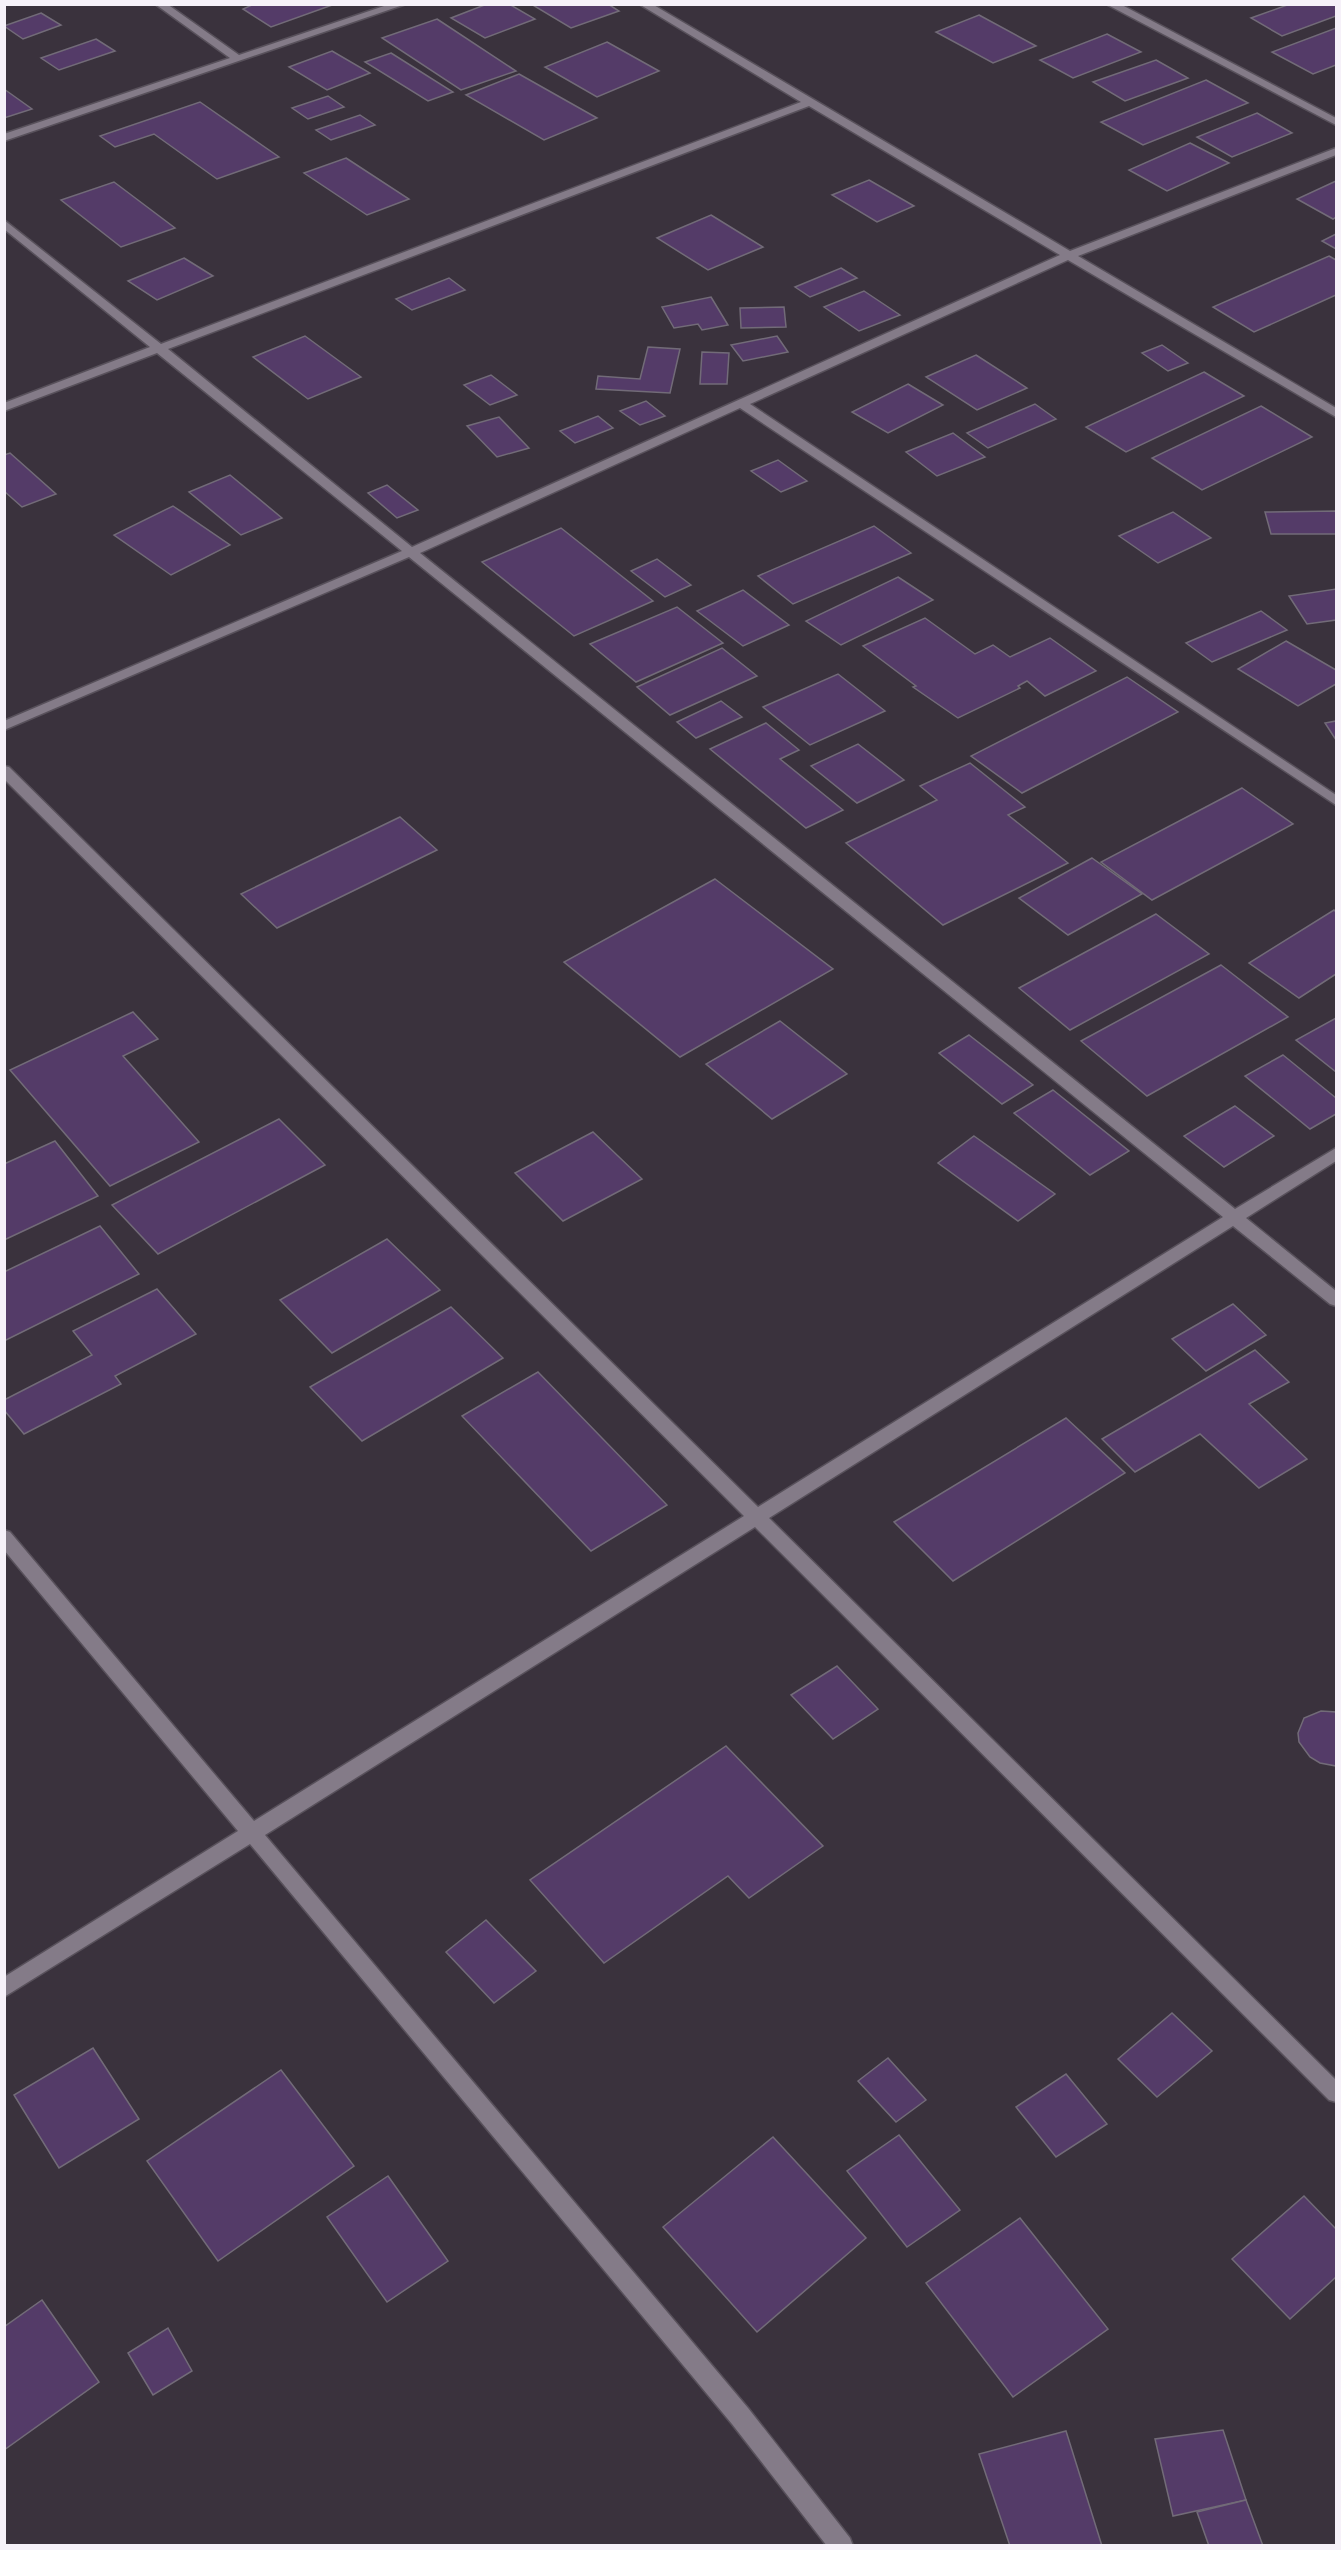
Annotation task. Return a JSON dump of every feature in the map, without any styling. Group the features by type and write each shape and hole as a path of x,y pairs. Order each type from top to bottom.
{"street":[{"path":"160,4 238,59"},
{"path":"4,138 401,4"},
{"path":"644,4 1336,412"},
{"path":"1111,4 1336,122"},
{"path":"4,407 810,102"},
{"path":"4,726 411,552 1069,255 1336,151"},
{"path":"4,223 1336,1300"},
{"path":"742,404 1336,801"},
{"path":"4,770 1336,2093"},
{"path":"4,1988 1336,1154"},
{"path":"4,1537 254,1832 732,2407 842,2546"}],"building":[{"path":"254,4 335,4 271,27 243,9"},
{"path":"487,4 509,4 535,19 485,38 451,18"},
{"path":"531,4 608,4 619,11 571,28"},
{"path":"1290,4 1336,4 1336,16 1282,36 1251,18"},
{"path":"41,13 61,25 23,39 4,26"},
{"path":"979,15 1036,46 993,63 936,32"},
{"path":"437,19 516,71 461,90 382,38"},
{"path":"1336,28 1336,65 1313,74 1272,52"},
{"path":"1107,34 1141,52 1073,78 1040,60"},
{"path":"96,39 115,51 59,70 41,58"},
{"path":"607,42 659,71 597,97 545,67"},
{"path":"332,51 370,73 327,90 289,67"},
{"path":"391,53 453,92 428,101 365,62"},
{"path":"1156,60 1188,78 1125,101 1093,82"},
{"path":"519,74 597,118 544,140 466,95"},
{"path":"1206,80 1248,103 1143,145 1101,122"},
{"path":"4,89 32,109 4,118"},
{"path":"328,96 344,107 308,119 292,108"},
{"path":"200,102 279,157 217,179 154,134 115,147 100,136"},
{"path":"1257,113 1292,133 1232,157 1197,137"},
{"path":"360,115 375,125 331,140 316,130"},
{"path":"1190,143 1229,163 1167,191 1129,170"},
{"path":"346,158 409,199 367,215 304,173"},
{"path":"869,180 914,206 877,222 832,195"},
{"path":"1336,181 1336,217 1333,219 1297,199"},
{"path":"114,182 175,228 121,247 61,200"},
{"path":"711,215 763,247 708,270 657,238"},
{"path":"1336,234 1336,249 1322,241"},
{"path":"1329,256 1336,260 1336,295 1254,332 1213,307"},
{"path":"184,258 213,276 157,300 128,281"},
{"path":"841,268 857,278 810,297 795,287"},
{"path":"449,278 465,290 412,310 396,299"},
{"path":"864,291 900,315 859,331 824,307"},
{"path":"711,297 728,325 702,330 698,324 674,328 662,307"},
{"path":"784,307 786,327 741,328 740,308"},
{"path":"305,336 361,377 308,399 253,357"},
{"path":"777,336 788,352 743,361 731,345"},
{"path":"1162,345 1188,363 1168,371 1142,353"},
{"path":"648,347 680,349 670,393 596,389 598,376 640,379"},
{"path":"702,352 729,353 727,384 700,384"},
{"path":"976,355 1027,388 977,410 926,377"},
{"path":"1204,372 1244,396 1126,452 1086,427"},
{"path":"491,375 517,395 490,405 464,385"},
{"path":"908,384 943,405 888,433 852,412"},
{"path":"646,401 665,416 640,425 620,411"},
{"path":"1035,404 1056,419 988,448 967,433"},
{"path":"1261,406 1312,437 1202,490 1152,458"},
{"path":"598,416 613,428 575,443 560,431"},
{"path":"499,417 529,448 497,457 467,426"},
{"path":"953,433 985,457 937,476 906,452"},
{"path":"10,453 56,494 22,507 4,491 4,455"},
{"path":"778,460 807,481 781,492 751,471"},
{"path":"230,475 282,518 241,535 189,492"},
{"path":"387,485 418,510 397,518 368,493"},
{"path":"173,506 230,545 171,575 114,535"},
{"path":"1336,511 1336,534 1271,534 1265,512"},
{"path":"1173,512 1211,538 1158,563 1119,536"},
{"path":"874,526 911,553 793,604 758,576"},
{"path":"561,528 653,601 574,636 482,562"},
{"path":"657,559 691,585 665,597 631,571"},
{"path":"898,577 933,600 841,645 806,621"},
{"path":"1336,589 1336,620 1307,624 1289,596"},
{"path":"743,590 789,625 743,646 697,611"},
{"path":"677,607 723,643 636,682 590,644"},
{"path":"1261,611 1287,630 1212,662 1186,643"},
{"path":"925,618 975,654 993,645 1010,657 1050,638 1096,671 1045,696 1027,681 1018,686 1020,688 958,718 913,687 916,686 863,646"},
{"path":"1286,641 1336,670 1336,684 1298,706 1238,669"},
{"path":"722,648 757,676 670,715 637,687"},
{"path":"838,674 885,711 810,745 763,707"},
{"path":"1127,677 1178,712 1022,793 971,756"},
{"path":"721,701 742,717 696,738 677,722"},
{"path":"1336,721 1336,740 1325,723"},
{"path":"766,723 799,750 780,759 843,810 806,828 710,749"},
{"path":"858,744 904,780 857,803 811,766"},
{"path":"970,763 1025,807 1008,815 1068,863 943,925 846,843 937,800 920,786"},
{"path":"1242,788 1293,824 1152,900 1101,862"},
{"path":"400,817 437,850 277,928 241,894"},
{"path":"1092,858 1142,894 1068,935 1019,898"},
{"path":"715,879 833,969 680,1057 564,962"},
{"path":"1334,910 1336,912 1336,974 1299,998 1249,963"},
{"path":"1156,914 1209,954 1070,1030 1019,988"},
{"path":"1221,965 1288,1017 1147,1096 1081,1041"},
{"path":"133,1012 158,1039 123,1056 199,1142 110,1186 10,1070"},
{"path":"1336,1018 1336,1072 1296,1040"},
{"path":"780,1021 847,1074 772,1119 706,1064"},
{"path":"969,1035 1033,1085 1002,1104 939,1053"},
{"path":"1283,1055 1336,1098 1336,1114 1310,1129 1245,1076"},
{"path":"1053,1090 1129,1151 1090,1175 1014,1113"},
{"path":"1235,1106 1274,1136 1224,1167 1184,1136"},
{"path":"279,1119 325,1165 158,1254 112,1205"},
{"path":"593,1132 642,1179 563,1221 515,1173"},
{"path":"974,1136 1055,1194 1018,1221 938,1163"},
{"path":"55,1141 98,1196 4,1240 4,1164"},
{"path":"100,1226 139,1274 4,1341 4,1272"},
{"path":"387,1239 440,1290 332,1353 280,1300"},
{"path":"157,1289 196,1334 115,1376 121,1384 24,1434 4,1410 4,1400 92,1355 73,1331"},
{"path":"1233,1304 1266,1335 1206,1371 1172,1339"},
{"path":"451,1307 503,1358 362,1441 310,1387"},
{"path":"1255,1350 1289,1382 1249,1404 1307,1459 1259,1488 1200,1434 1135,1472 1102,1439"},
{"path":"538,1372 667,1505 591,1551 462,1416"},
{"path":"1066,1418 1125,1473 953,1581 894,1522"},
{"path":"837,1666 878,1709 833,1739 791,1695"},
{"path":"1321,1711 1336,1712 1336,1766 1320,1763 1310,1757 1299,1742 1298,1733 1304,1718"},
{"path":"726,1746 823,1846 749,1898 728,1876 604,1963 530,1880"},
{"path":"486,1920 536,1971 494,2003 446,1952"},
{"path":"1172,2013 1212,2051 1157,2097 1118,2059"},
{"path":"93,2048 139,2119 59,2168 14,2095"},
{"path":"888,2058 926,2100 896,2122 858,2081"},
{"path":"281,2070 354,2166 218,2261 147,2161"},
{"path":"1066,2074 1107,2124 1056,2157 1016,2107"},
{"path":"899,2135 960,2210 907,2247 847,2171"},
{"path":"773,2137 866,2238 757,2332 663,2227"},
{"path":"388,2176 448,2261 387,2302 327,2217"},
{"path":"1304,2196 1336,2229 1336,2277 1290,2319 1232,2259"},
{"path":"1020,2218 1108,2329 1013,2397 926,2283"},
{"path":"42,2300 99,2382 4,2450 4,2327"},
{"path":"168,2328 192,2371 153,2395 128,2353"},
{"path":"1223,2430 1246,2500 1173,2516 1155,2439"},
{"path":"1066,2431 1102,2546 1010,2546 979,2454"},
{"path":"1246,2500 1263,2546 1209,2546 1197,2512"}]}
